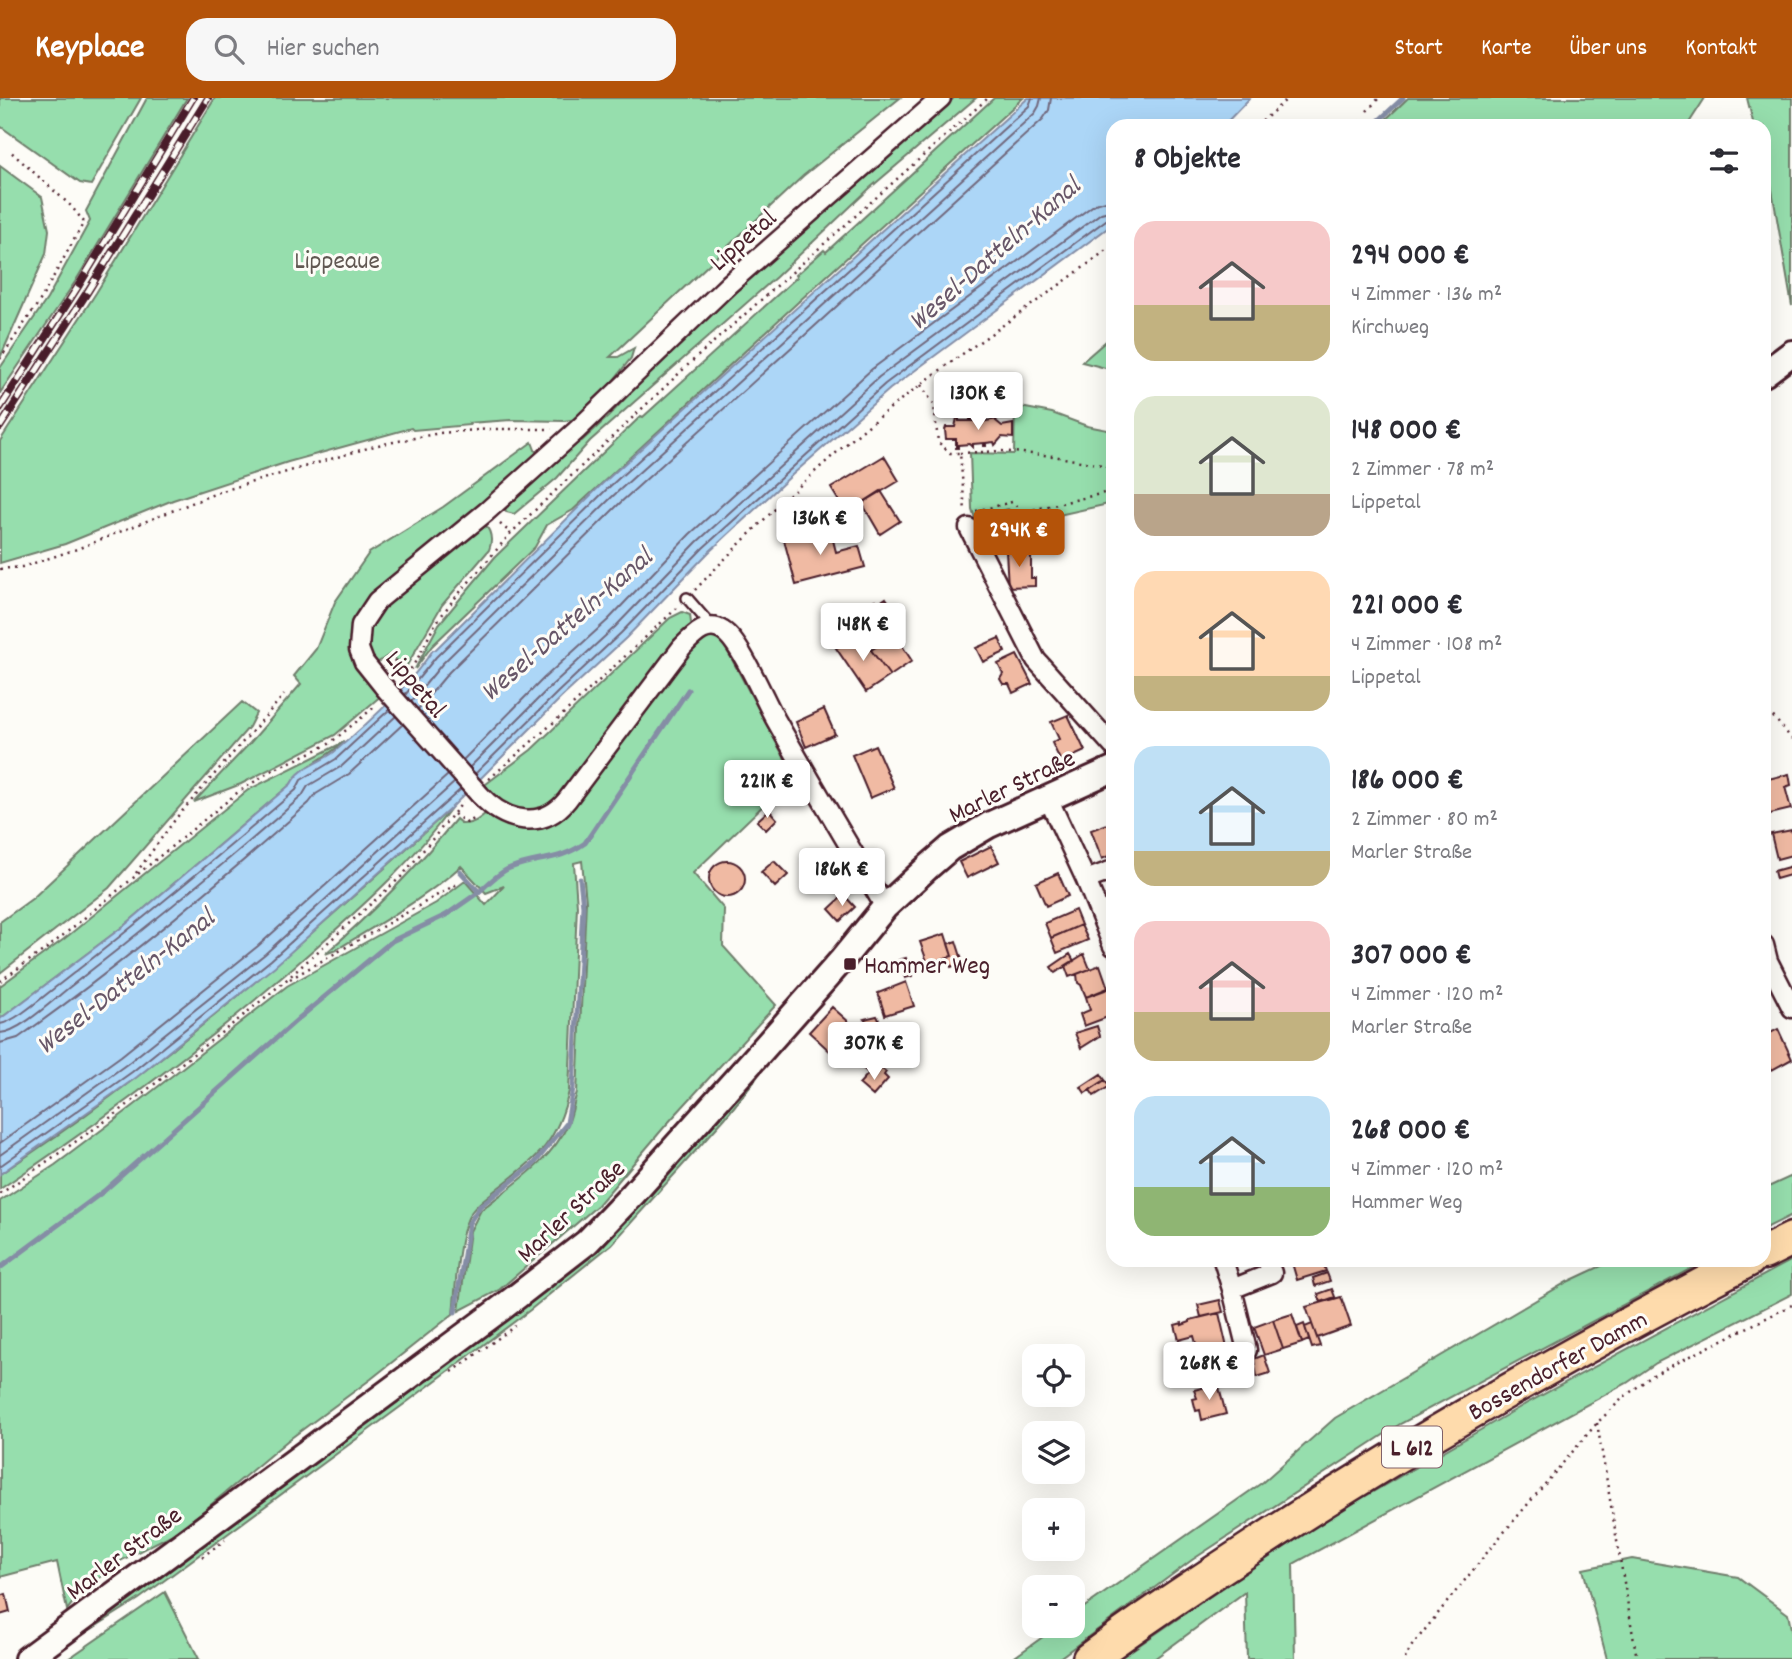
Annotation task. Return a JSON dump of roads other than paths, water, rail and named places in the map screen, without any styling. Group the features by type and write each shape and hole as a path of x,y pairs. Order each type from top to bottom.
{"highway":[{"path":"1771,1250 1792,1239"},
{"name":"Bossendorfer Damm","path":"1089,1659 1281,1528 1396,1456 1588,1345 1736,1267"}],"main road":[{"path":"1771,369 1792,354"},
{"name":"Marler Straße","path":"27,1659 524,1292 587,1242 763,1049 841,961 885,906 928,867 960,842 989,825 1106,772"}],"street":[{"name":"Lippetal","path":"713,628 697,632 682,647 562,806 540,819 519,819 500,813 477,792 384,693 364,663 359,649 361,625 377,601 486,512 578,430 729,284 941,98"},
{"path":"969,528 1036,660 1106,738"},
{"path":"713,628 724,632 734,642 776,721 885,906"},
{"path":"1048,798 1106,929"},
{"path":"1086,880 1106,873"},
{"path":"1771,968 1792,1008"},
{"path":"1230,1267 1232,1289 1247,1350"},
{"path":"1232,1289 1272,1273 1270,1267"}],"lane":[{"path":"687,598 713,628"}],"water":[{"name":"Wesel-Datteln-Kanal","path":"1028,98 1250,98 1230,119 1106,119 1106,229 890,389 792,475 708,553 626,638 562,697 451,808 275,966 137,1077 0,1174 0,1019 125,925 291,784 299,773 334,752 361,729 400,691 433,650 602,484"}],"waterway":[{"path":"1380,119 1403,98"},
{"path":"460,871 479,892 506,870 566,853 585,843 688,690"},
{"path":"455,1312 469,1223 480,1206 534,1164 567,1123 573,1088 583,906 580,879"},
{"path":"0,1268 104,1191 298,1019 392,941 446,915 479,892"}],"railway":[{"path":"0,408 193,98"},
{"path":"0,427 208,98"}],"place":[{"name":"Hammer Weg","path":"850,964"}],"park label":[{"name":"Lippeaue","path":"337,259"}]}
